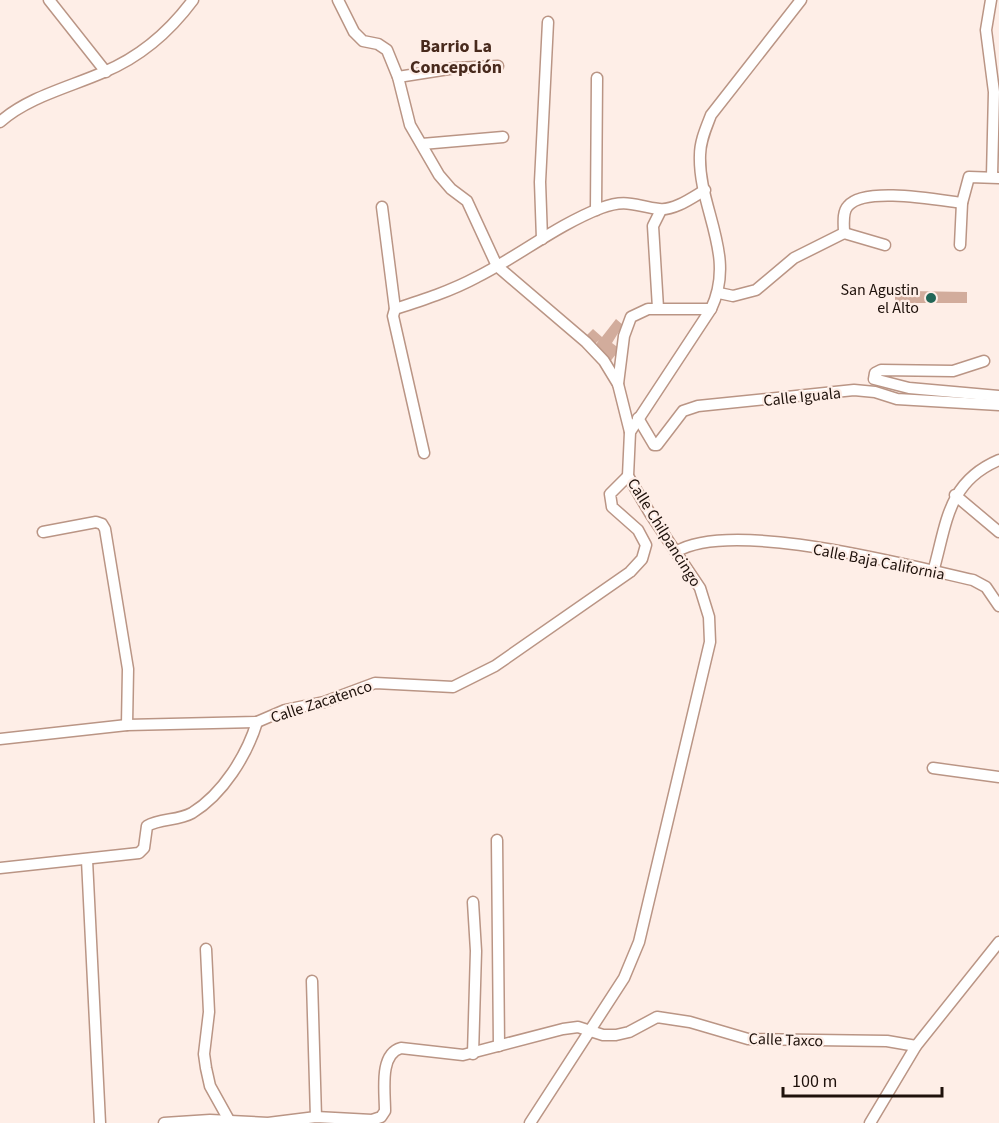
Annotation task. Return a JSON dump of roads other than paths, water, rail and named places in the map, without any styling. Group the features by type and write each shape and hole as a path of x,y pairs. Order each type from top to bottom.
{"street":[{"path":"49,0 106,72"},
{"path":"0,122 9,114 39,99 106,72 154,41 180,18 193,0"},
{"path":"338,0 363,41 378,44 387,50 399,77 410,125 439,175 467,201 497,266 586,342 604,362 618,384 630,432"},
{"name":"Calle Chilpancingo","path":"530,1123 624,978 645,923 710,642 706,603 700,588 628,476 630,432 711,309 719,293 718,244 705,190 700,155 711,115 801,0"},
{"path":"960,245 962,203 969,177 995,177 994,92 986,30 991,0"},
{"path":"543,239 540,182 548,22"},
{"path":"986,30 999,31"},
{"path":"399,77 455,68 498,66"},
{"path":"596,210 597,78"},
{"path":"422,144 502,137"},
{"path":"395,309 438,295 497,266 567,223 596,210 615,203 628,202 661,210 686,201 705,190"},
{"path":"844,233 845,212 848,205 865,196 962,203"},
{"path":"382,207 395,309 393,316 424,453"},
{"path":"658,308 653,226 661,210"},
{"path":"719,293 733,296 756,290 794,258 844,233 885,245"},
{"path":"618,384 626,326 631,316 658,308 711,309"},
{"path":"984,361 953,370 881,370 875,373 874,379 909,388 999,396"},
{"name":"Calle Iguala","path":"638,418 650,440 657,445 683,411 698,406 854,390 875,392 897,399 999,405"},
{"path":"933,572 955,495 969,476 999,460"},
{"name":"Calle Zacatenco","path":"0,739 128,725 258,722 285,710 324,702 375,683 453,687 495,666 630,572 642,560 646,545 638,530 612,507 610,494 628,476"},
{"path":"955,495 999,532"},
{"path":"43,532 96,522 102,524 105,529 128,669 128,725"},
{"name":"Calle Baja California","path":"676,552 687,545 713,541 841,550 981,583 999,606"},
{"path":"0,868 139,853 144,848 147,826 192,813 237,766 252,741 258,722"},
{"path":"933,768 999,777"},
{"path":"497,840 499,1046"},
{"path":"87,860 100,1123"},
{"path":"473,902 476,951 473,1054"},
{"path":"870,1123 916,1046 999,942"},
{"path":"206,949 208,1012 204,1054 210,1086 230,1122"},
{"path":"164,1123 210,1120 268,1123 316,1117 312,981"},
{"name":"Calle Taxco","path":"316,1117 372,1120 381,1117 385,1111 388,1058 393,1050 401,1047 445,1054 473,1054 578,1027 603,1035 616,1035 629,1032 657,1017 690,1022 748,1039 887,1041 916,1046"}],"place":[{"name":"San Agustin el Alto","path":"931,298"}],"district":[{"name":"Barrio La Concepción","path":"456,56"}]}
